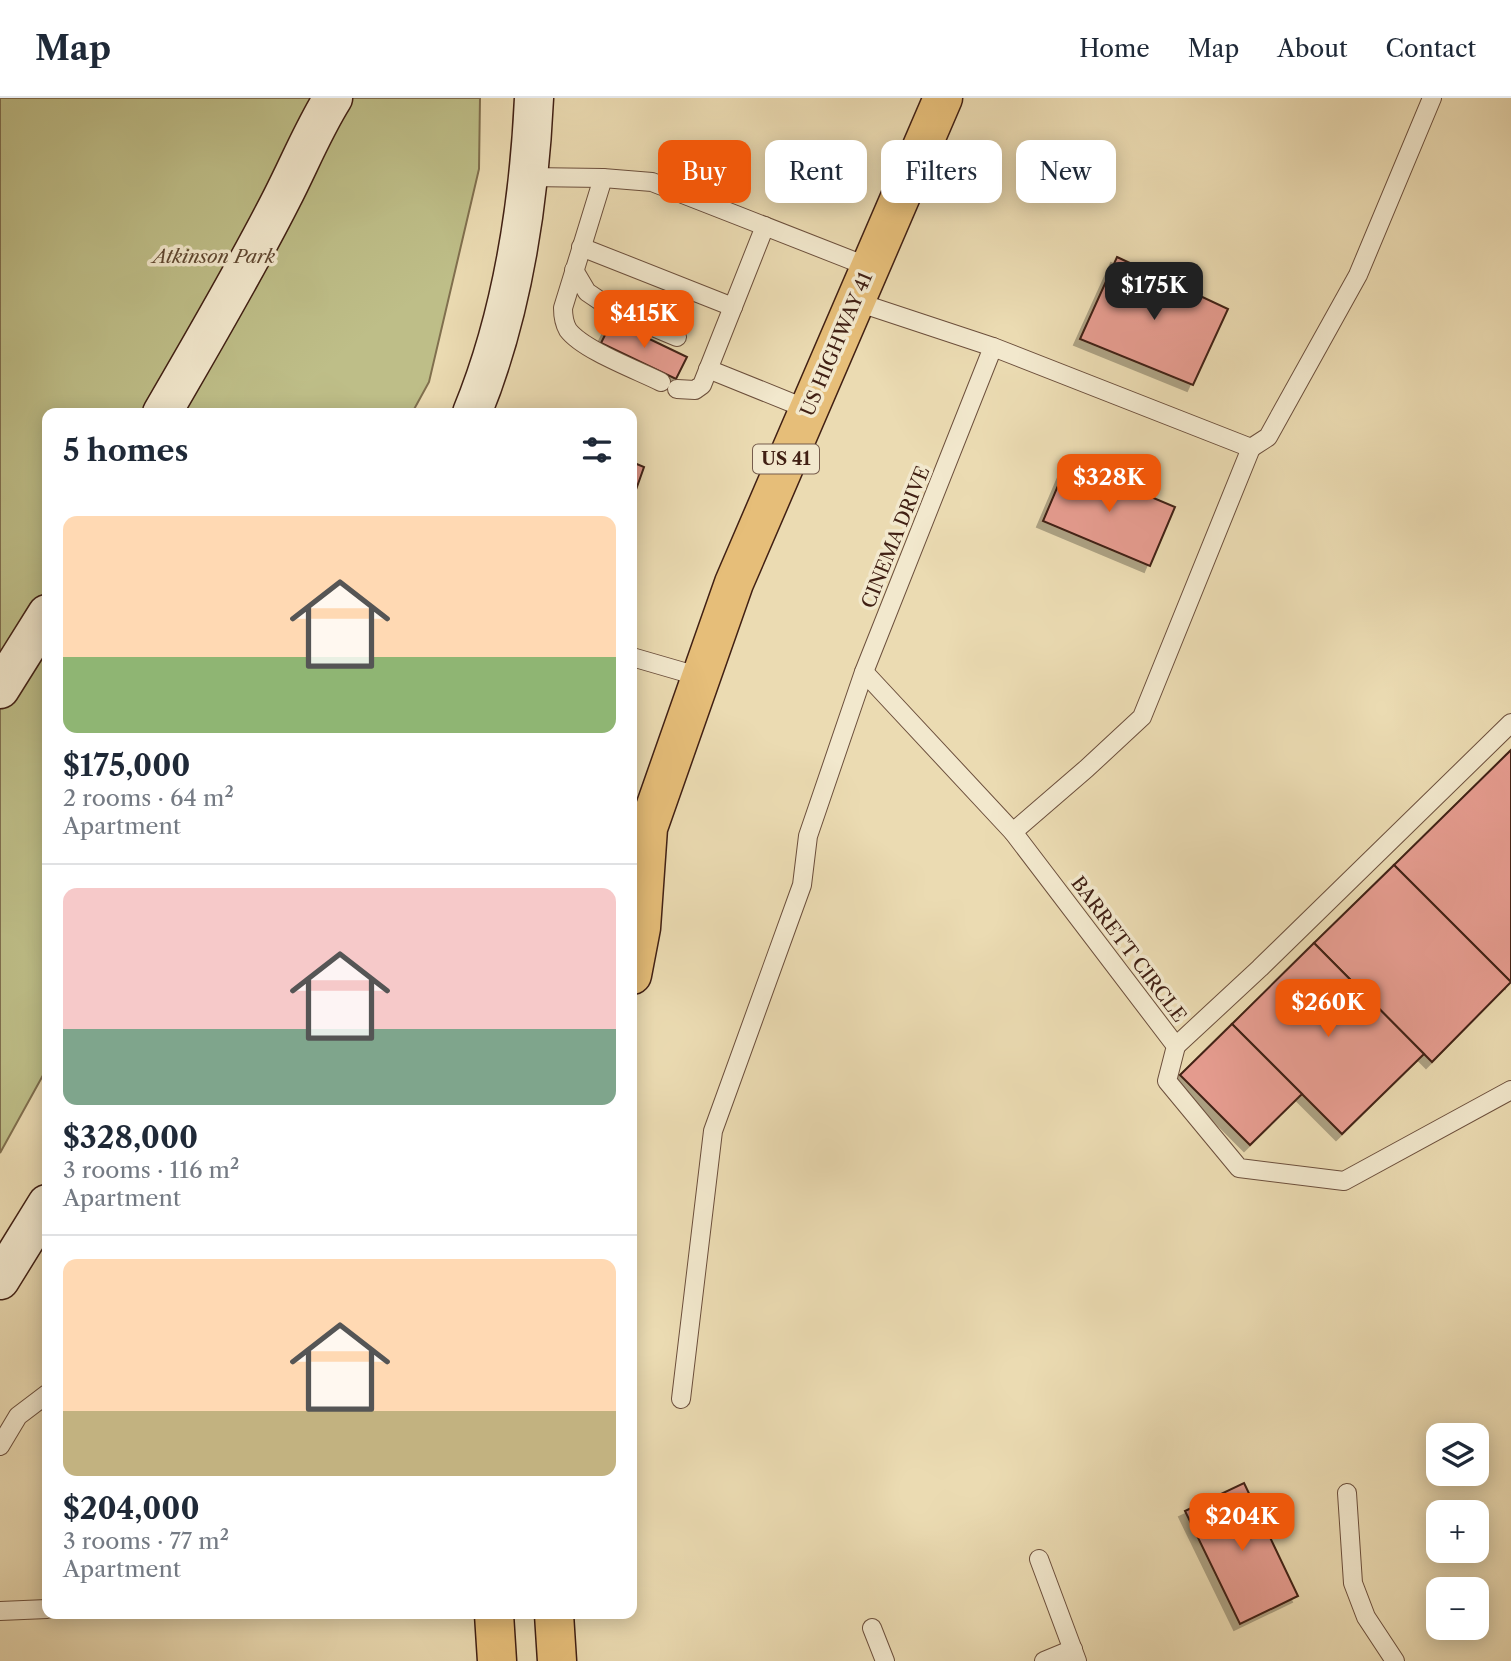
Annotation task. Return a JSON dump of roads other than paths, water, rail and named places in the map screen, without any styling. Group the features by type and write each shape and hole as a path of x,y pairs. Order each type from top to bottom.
{"highway":[{"name":"US HIGHWAY 41","path":"637,834 701,677 734,583 943,98"},
{"name":"US 41","path":"637,834 641,928 637,949"},
{"path":"494,1619 497,1661"},
{"path":"554,1619 557,1661"}],"street":[{"path":"165,408 253,253 283,197 317,123 333,98"},
{"path":"473,408 497,339 511,281 529,177 534,98"},
{"path":"0,688 42,622"},
{"path":"0,1280 42,1212"}],"lane":[{"path":"1013,832 1142,717 1251,449 1268,437 1358,275 1432,98"},
{"path":"529,177 652,182 765,226 861,284 993,347 1251,449"},
{"path":"603,178 563,308 564,321 583,344 669,386 695,390 702,385 707,356 733,307 765,226"},
{"path":"581,247 733,307"},
{"path":"574,270 587,292 615,311 677,337"},
{"name":"CINEMA DRIVE","path":"681,1399 713,1131 802,885 808,836 864,672 993,347"},
{"path":"707,356 807,409"},
{"path":"637,658 701,677"},
{"name":"BARRETT CIRCLE","path":"864,672 1013,832 1176,1046 1167,1081 1239,1168 1344,1181 1511,1090"},
{"path":"1176,1046 1260,968 1511,723"},
{"path":"0,1446 19,1416 42,1398"},
{"path":"1346,1493 1353,1583 1366,1617 1395,1661"},
{"path":"1039,1559 1075,1655 1044,1661"},
{"path":"0,1611 42,1609"},
{"path":"872,1628 885,1661"}],"park label":[{"name":"Atkinson Park","path":"214,256"}]}
